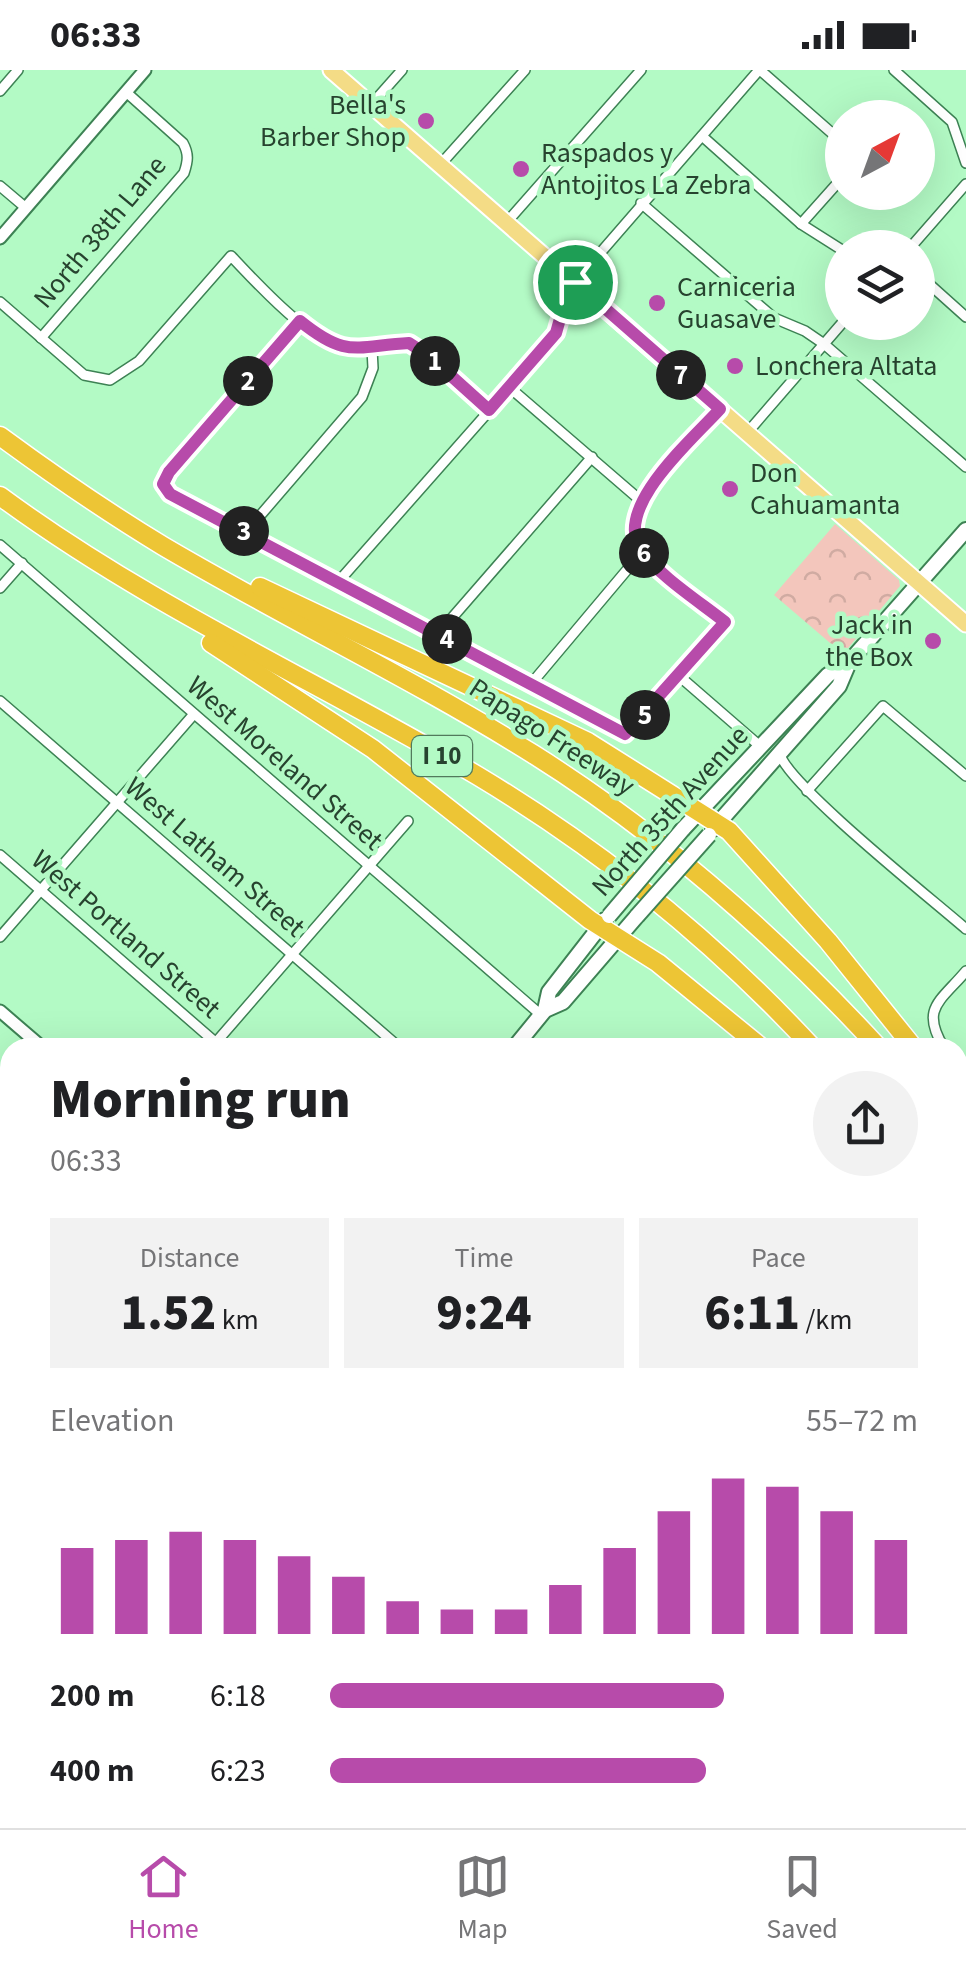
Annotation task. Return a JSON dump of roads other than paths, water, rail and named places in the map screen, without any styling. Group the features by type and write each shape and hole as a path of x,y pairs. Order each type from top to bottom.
{"highway":[{"name":"Papago Freeway","path":"0,436 179,555 448,703 593,794 747,916 869,1038"},
{"name":"I 10","path":"0,496 158,599 412,738 554,825 715,950 803,1038"},
{"path":"100,506 280,597 588,742 713,829 729,831 828,942 906,1038"},
{"path":"32,519 128,592 373,749 623,932 750,1038"}],"main road":[{"path":"331,70 966,624"},
{"name":"North 35th Avenue","path":"522,1038 543,1012 549,992 695,815 828,676 851,660 966,530"},
{"name":"North 35th Avenue","path":"543,1012 563,1002 839,686 851,660"}],"street":[{"path":"0,238 145,70"},
{"path":"371,105 402,70"},
{"path":"440,165 525,70"},
{"path":"506,223 641,70"},
{"path":"339,581 556,333 567,294 575,282 759,70 825,127"},
{"path":"894,70 952,122 966,164"},
{"path":"0,91 11,72"},
{"name":"North 38th Lane","path":"40,338 184,173 188,152 175,134 126,92"},
{"path":"702,136 801,224 825,239"},
{"path":"926,230 966,184"},
{"path":"0,186 26,208"},
{"path":"801,224 825,197"},
{"path":"641,203 774,318 805,330 824,344 966,468"},
{"path":"0,302 84,375 110,380 139,361 231,256 300,321 334,346 355,350 409,343 439,364 489,410"},
{"path":"935,289 966,317"},
{"path":"300,321 169,472 163,484 170,494 625,734 725,622 642,552 633,526 640,500 720,409"},
{"path":"747,433 827,340"},
{"path":"246,532 362,397 373,368 372,349"},
{"path":"509,388 640,500"},
{"path":"438,634 592,457"},
{"name":"West Moreland Street","path":"0,545 543,1012"},
{"path":"532,684 642,552"},
{"path":"0,588 22,564"},
{"path":"678,675 761,747"},
{"name":"West Latham Street","path":"0,702 389,1038"},
{"path":"807,791 882,706 966,776"},
{"path":"0,938 194,714"},
{"path":"780,753 783,764 807,791 966,929"},
{"path":"224,1038 408,821"},
{"name":"West Portland Street","path":"0,855 208,1038"},
{"path":"938,1038 930,1018 966,971"},
{"path":"0,1011 31,1038"}],"place":[{"name":"Bella's Barber Shop","path":"426,121"},
{"name":"Raspados y Antojitos La Zebra","path":"521,169"},
{"name":"Carniceria Guasave","path":"657,303"},
{"name":"Lonchera Altata","path":"735,366"},
{"name":"Don Cahuamanta","path":"730,489"},
{"name":"Jack in the Box","path":"933,641"}]}
